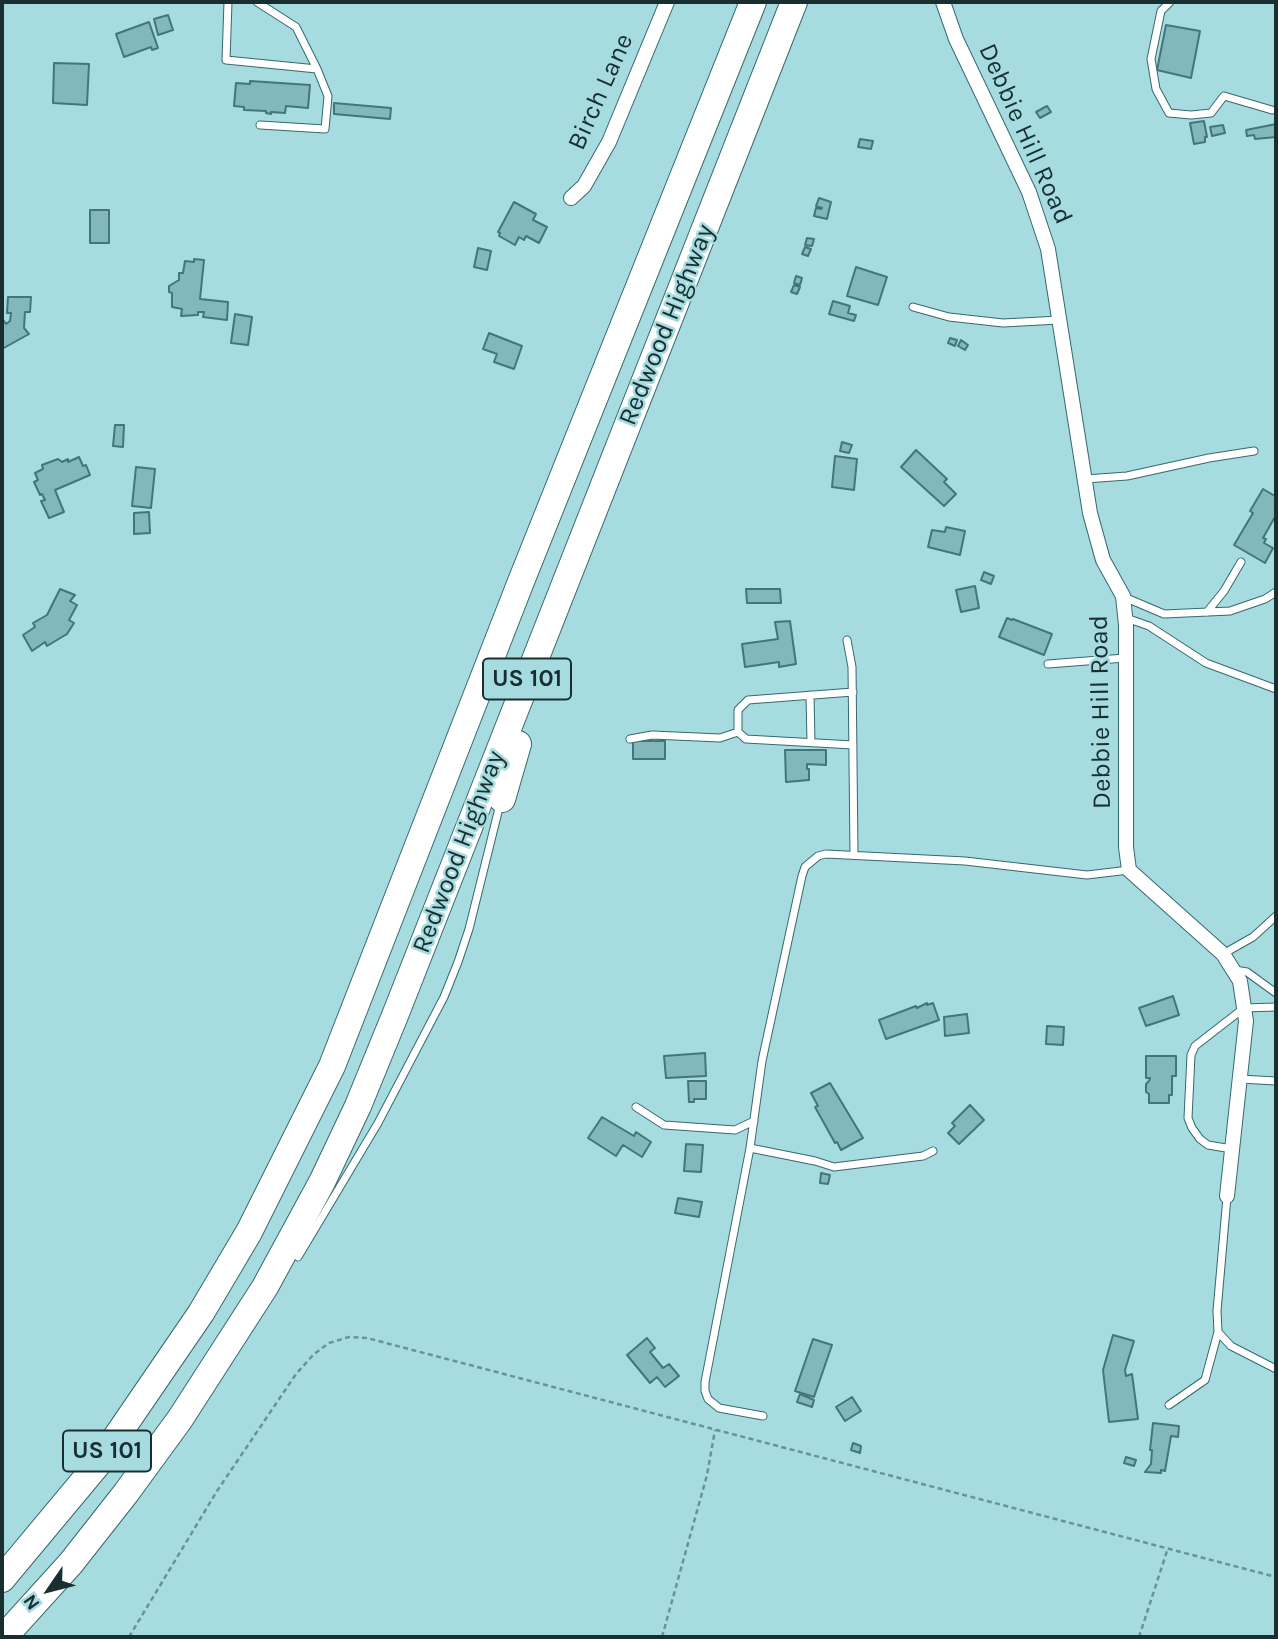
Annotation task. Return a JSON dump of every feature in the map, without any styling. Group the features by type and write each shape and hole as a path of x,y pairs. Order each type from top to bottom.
{"highway":[{"name":"Redwood Highway","path":"2,1579 97,1465 201,1313 249,1233 326,1078 753,2"},
{"name":"Redwood Highway","path":"4,1637 71,1563 180,1419 265,1287 322,1182 358,1106 794,2"},
{"path":"502,799 595,506"},
{"path":"231,1342 298,1257"}],"street":[{"name":"Birch Lane","path":"571,198 583,186 609,142 667,2"},
{"name":"Debbie Hill Road","path":"943,2 956,39 1029,192 1048,249 1090,513 1103,560 1123,596 1126,657 1126,847 1129,870"},
{"path":"1129,870 1223,954 1240,981 1247,1021 1227,1196"}],"lane":[{"path":"228,2 226,60 317,69"},
{"path":"257,2 296,27 328,96 326,129 260,125"},
{"path":"1170,2 1161,11 1150,59 1156,89 1170,113 1211,113 1224,96 1272,110"},
{"path":"913,307 949,317 1003,323 1059,320"},
{"path":"1085,479 1127,475 1209,458 1254,452"},
{"path":"1207,612 1224,591 1241,562"},
{"path":"1123,596 1164,614 1230,611 1276,593"},
{"path":"1125,618 1149,626 1206,663 1276,689"},
{"path":"847,640 853,692 854,854"},
{"path":"1048,664 1126,657"},
{"path":"853,692 748,700 738,710 738,732 746,739 853,745"},
{"path":"810,695 811,743"},
{"path":"630,739 652,735 720,738 738,732"},
{"path":"298,1257 378,1123 444,997 469,929 502,799"},
{"path":"763,1416 719,1408 712,1404 705,1391 707,1365 750,1148 762,1061 805,867 826,853 965,861 1087,875 1129,870"},
{"path":"1223,954 1253,937 1276,916"},
{"path":"1233,970 1247,972 1276,993"},
{"path":"1232,1149 1208,1144 1200,1139 1192,1128 1188,1118 1191,1055 1195,1046 1244,1008 1276,1007"},
{"path":"1240,1079 1276,1082"},
{"path":"636,1107 664,1125 735,1130 754,1121"},
{"path":"750,1148 834,1167 923,1156 933,1151"},
{"path":"1169,1405 1205,1380 1217,1332 1227,1196"},
{"path":"1217,1332 1231,1346 1276,1369"}],"path":[{"path":"129,1637 218,1491 296,1374 314,1354 329,1343 349,1337 367,1338 1276,1577"},
{"path":"662,1637 707,1475 715,1430"},
{"path":"1139,1637 1168,1549"}],"building":[{"path":"168,15 173,30 158,35 154,19"},
{"path":"149,22 158,48 152,50 151,47 124,57 116,34"},
{"path":"1166,25 1200,31 1191,78 1157,70"},
{"path":"54,63 89,64 87,105 53,103"},
{"path":"250,81 310,85 308,108 286,106 285,113 271,114 234,106 236,83 250,84"},
{"path":"334,103 391,108 390,119 334,114"},
{"path":"1047,106 1051,112 1040,118 1036,112"},
{"path":"1204,121 1207,137 1205,142 1194,144 1190,123"},
{"path":"1276,124 1276,137 1255,139 1254,135 1247,136 1246,130"},
{"path":"1223,125 1225,133 1212,136 1210,127"},
{"path":"860,139 873,141 871,149 858,147"},
{"path":"819,198 831,202 827,219 814,216 816,208 822,208 816,206"},
{"path":"514,202 536,214 533,220 547,227 539,243 526,236 524,240 519,237 515,245 499,236 498,232"},
{"path":"90,210 109,210 109,243 90,243"},
{"path":"807,238 814,239 812,246 805,245"},
{"path":"805,247 811,249 808,256 802,254"},
{"path":"478,248 491,251 487,270 474,267"},
{"path":"194,259 204,260 200,299 228,302 227,320 203,317 204,312 181,316 182,309 172,307 169,286 179,280 179,273 183,273 185,261 194,262"},
{"path":"856,267 887,277 878,305 847,296"},
{"path":"796,276 802,278 800,285 794,283"},
{"path":"794,285 800,287 797,294 791,292"},
{"path":"8,297 31,297 30,312 25,312 24,328 29,334 2,349 2,322 6,324 10,321 11,313 7,313"},
{"path":"833,301 850,306 848,313 856,315 854,321 829,314"},
{"path":"235,314 252,317 248,345 231,343"},
{"path":"489,333 522,346 514,369 494,362 497,354 483,349"},
{"path":"950,338 957,340 955,346 948,343"},
{"path":"961,340 968,345 965,350 958,346"},
{"path":"115,425 124,425 123,447 113,446"},
{"path":"842,442 852,445 849,453 840,451"},
{"path":"916,450 947,479 944,482 956,494 944,506 901,467"},
{"path":"835,456 857,459 854,490 832,487"},
{"path":"79,457 90,475 55,490 64,512 49,518 41,501 45,500 34,482 38,480 35,473 43,469 42,465 58,459 62,462 68,459 68,462"},
{"path":"136,467 155,469 151,508 132,506"},
{"path":"1263,489 1275,496 1276,494 1276,515 1263,538 1266,539 1264,543 1273,548 1265,563 1234,545 1253,513 1250,511"},
{"path":"149,512 150,533 134,534 134,513"},
{"path":"946,527 965,531 960,555 928,547 932,530 945,532"},
{"path":"984,572 994,576 991,584 981,580"},
{"path":"975,586 979,608 961,612 956,590"},
{"path":"60,589 75,595 70,601 77,605 69,620 74,623 67,634 47,646 45,642 32,651 23,635 35,627 33,623 47,615"},
{"path":"746,589 780,589 781,603 747,603"},
{"path":"1007,618 1052,634 1044,655 999,637"},
{"path":"790,621 796,664 779,667 779,662 745,667 742,644 778,639 775,622"},
{"path":"633,741 665,741 665,759 633,759"},
{"path":"785,750 826,750 826,765 807,764 809,780 786,782"},
{"path":"1173,996 1179,1015 1146,1026 1139,1008"},
{"path":"933,1003 939,1020 886,1039 879,1020"},
{"path":"967,1014 969,1033 945,1036 944,1017"},
{"path":"1047,1026 1064,1027 1063,1045 1046,1044"},
{"path":"705,1053 706,1076 666,1078 664,1056"},
{"path":"1146,1056 1176,1056 1176,1076 1172,1076 1169,1103 1149,1103 1146,1084 1150,1078 1146,1078"},
{"path":"688,1081 706,1081 706,1099 689,1102"},
{"path":"830,1083 863,1138 841,1150 815,1107 818,1106 811,1093"},
{"path":"970,1105 984,1120 959,1144 948,1133 955,1126 952,1123"},
{"path":"602,1117 634,1136 636,1132 651,1142 642,1157 623,1145 616,1156 588,1138"},
{"path":"686,1144 703,1145 701,1172 684,1171"},
{"path":"821,1173 830,1175 828,1184 820,1183"},
{"path":"678,1198 702,1202 699,1217 675,1213"},
{"path":"1113,1335 1134,1341 1125,1370 1126,1376 1132,1374 1138,1419 1109,1422 1103,1370"},
{"path":"647,1338 655,1348 650,1352 663,1368 669,1364 679,1376 665,1387 657,1377 650,1383 627,1355"},
{"path":"813,1339 832,1345 814,1397 795,1391"},
{"path":"800,1394 814,1400 812,1407 797,1402"},
{"path":"852,1397 861,1411 845,1421 836,1407"},
{"path":"1153,1423 1179,1426 1178,1437 1171,1436 1165,1471 1161,1470 1161,1473 1145,1472 1151,1464"},
{"path":"853,1443 861,1446 860,1453 851,1450"},
{"path":"1126,1457 1136,1460 1134,1466 1124,1463"}]}
